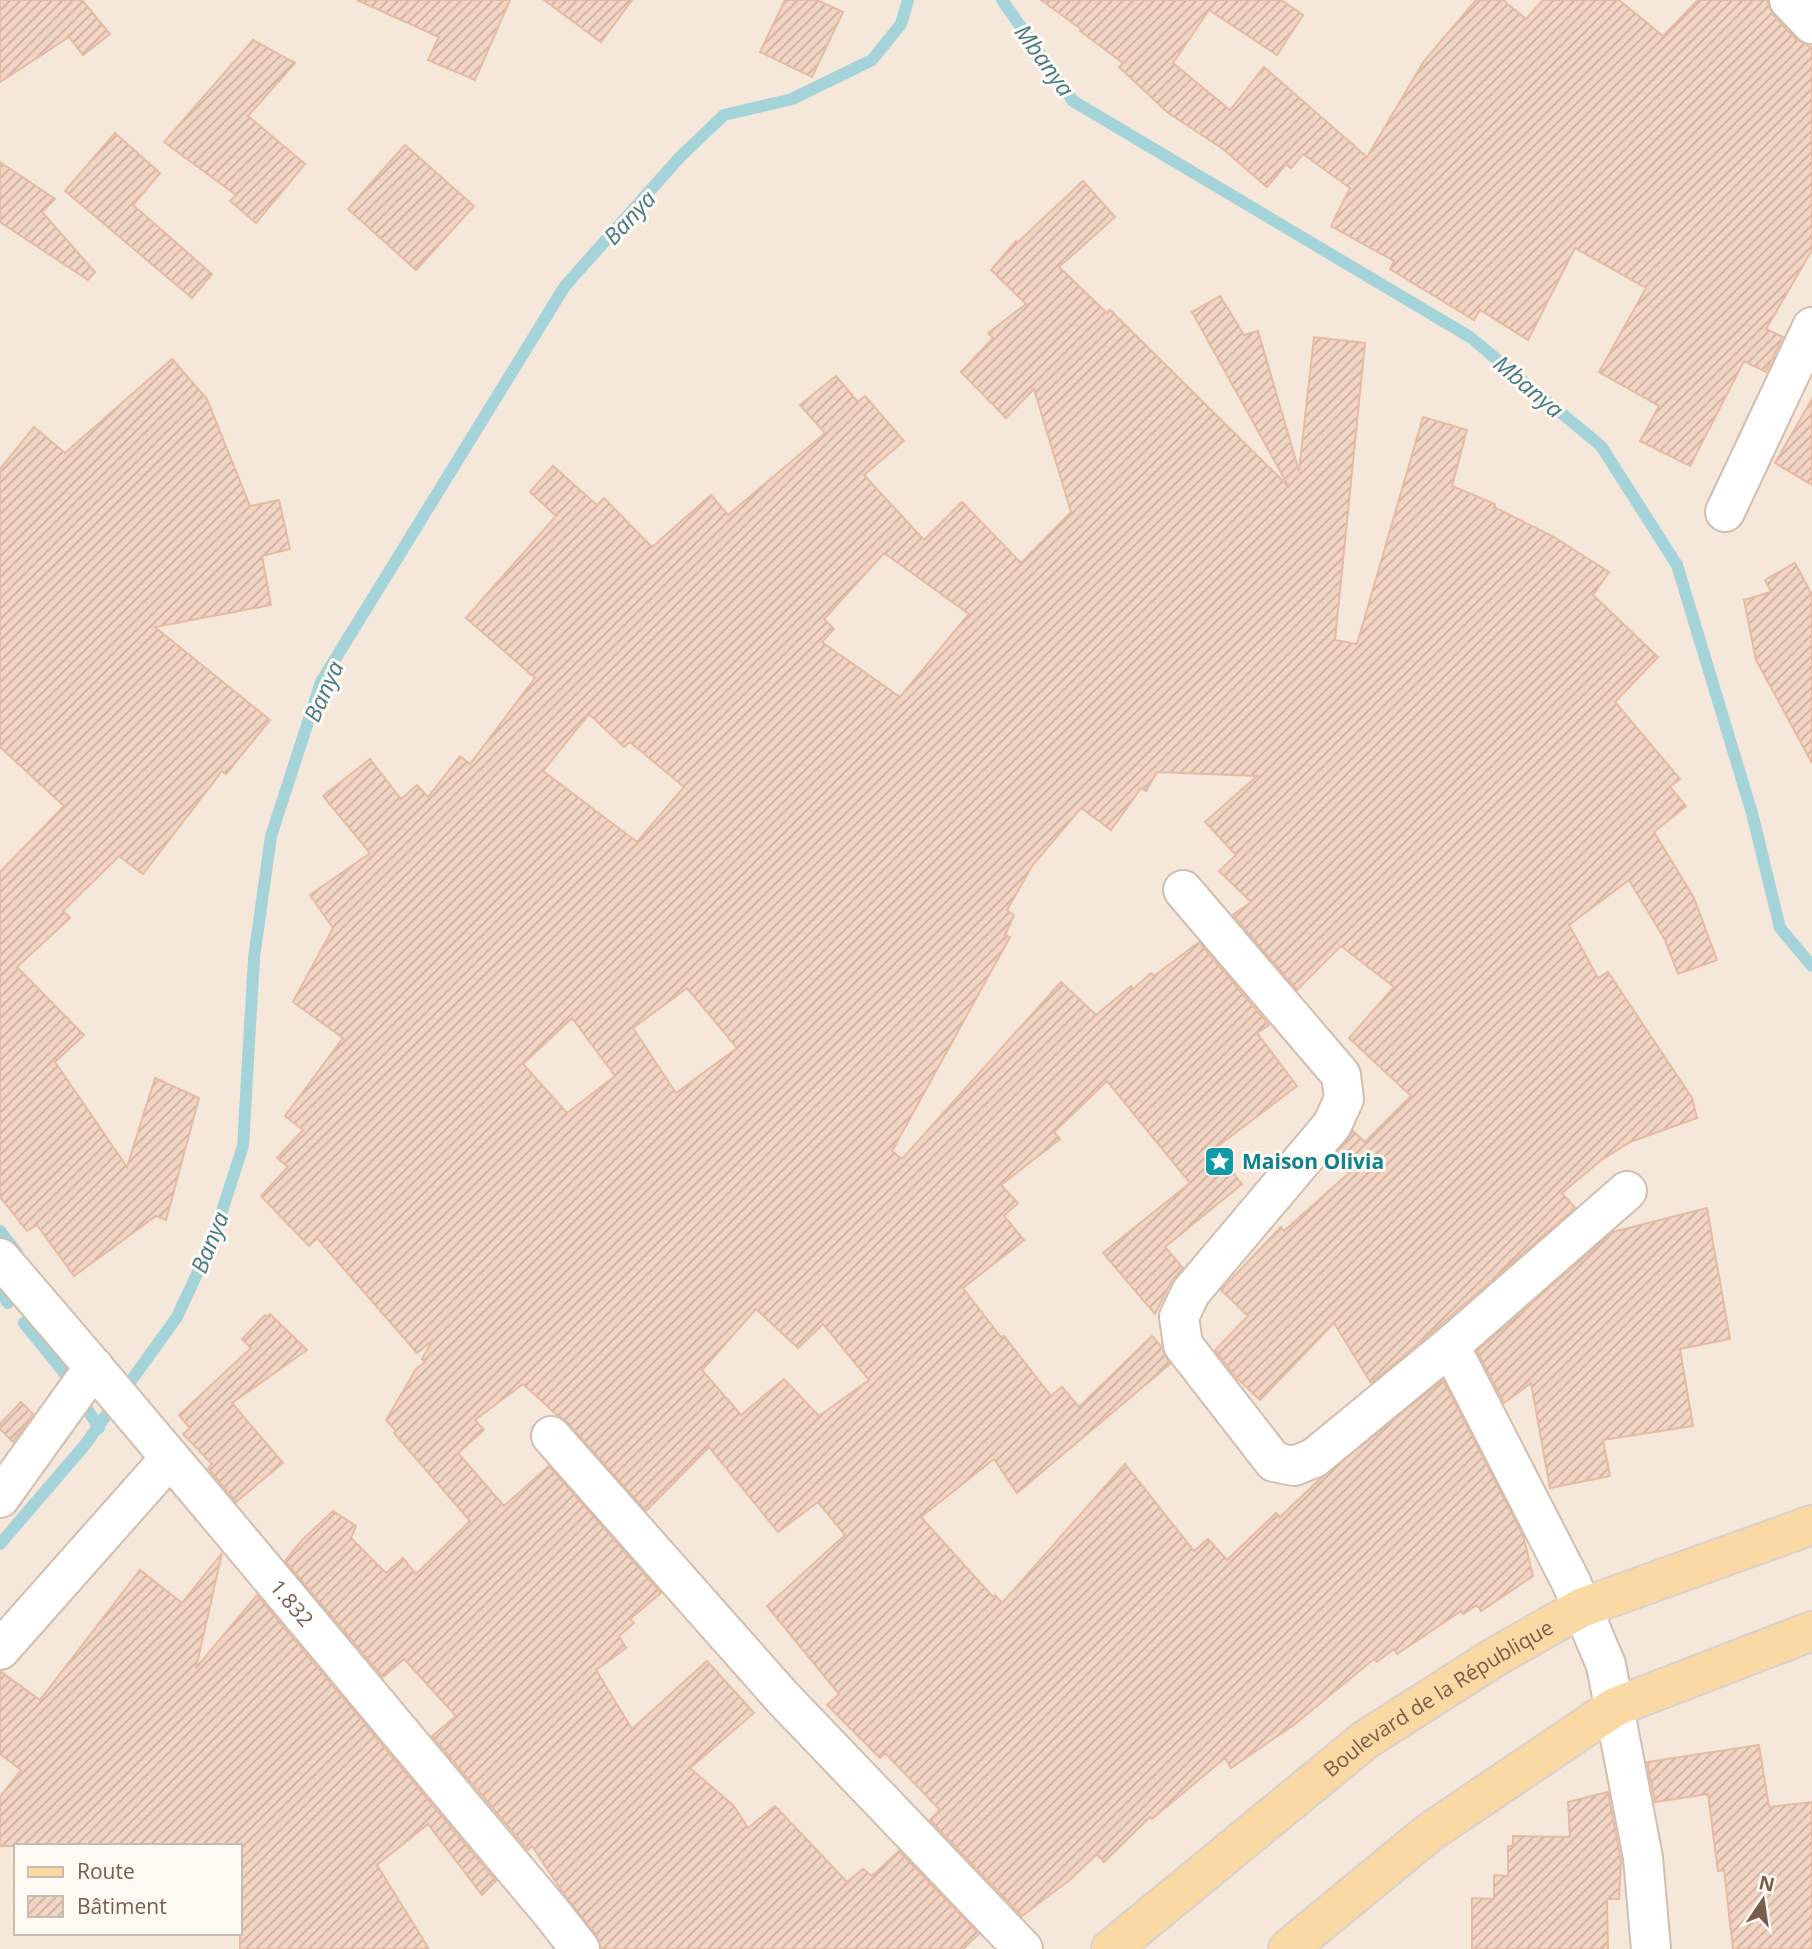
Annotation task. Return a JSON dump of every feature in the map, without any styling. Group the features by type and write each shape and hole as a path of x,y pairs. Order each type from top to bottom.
{"main road":[{"name":"Boulevard de la République","path":"1111,1949 1365,1740 1495,1657 1581,1608 1812,1525"},
{"path":"1288,1949 1430,1832 1615,1707 1812,1631"}],"street":[{"path":"1789,0 1812,24"},
{"path":"1725,512 1812,327"},
{"path":"1183,890 1341,1075 1344,1099 1332,1125 1191,1292 1179,1317 1183,1345 1274,1462 1294,1466 1314,1458 1450,1346 1627,1191"},
{"name":"1.832","path":"0,1258 102,1376 580,1949"},
{"path":"1450,1346 1571,1582 1606,1665 1643,1858 1651,1949"},
{"path":"0,1498 102,1376"},
{"path":"551,1436 782,1697 1023,1949"},
{"path":"0,1650 170,1458"}],"shaded area":[{"path":"0,0 1812,0 1812,1949 0,1949"}],"building":[{"path":"0,0 82,0 110,34 83,55 69,37 0,82"},
{"path":"357,0 510,0 475,80 428,60 439,37"},
{"path":"544,0 632,0 601,42"},
{"path":"785,0 817,0 843,12 812,77 760,52"},
{"path":"1041,0 1281,0 1303,15 1277,55 1209,10 1173,63 1230,110 1264,67 1367,157 1424,61 1476,0 1503,0 1526,19 1543,0 1619,0 1663,36 1698,0 1767,0 1773,15 1796,39 1812,48 1812,250 1766,329 1783,337 1766,372 1744,361 1690,466 1640,441 1659,406 1599,372 1646,288 1575,248 1528,340 1480,310 1474,320 1390,269 1394,261 1331,226 1350,188 1303,154 1291,168 1286,164 1267,187 1223,149 1167,112 1119,67 1123,63"},
{"path":"253,40 295,63 248,116 305,164 256,223 230,201 236,195 164,142"},
{"path":"115,133 160,173 133,205 212,274 192,298 65,191"},
{"path":"405,145 474,206 416,270 348,209"},
{"path":"0,162 55,199 42,212 95,272 88,280 0,222"},
{"path":"1083,181 1115,217 1059,267 1107,313 1110,310 1289,487 1192,312 1220,296 1244,335 1258,331 1299,471 1314,337 1365,343 1335,640 1357,644 1423,417 1467,430 1452,486 1495,504 1494,507 1554,537 1609,572 1593,595 1658,657 1615,702 1680,779 1670,787 1686,806 1654,832 1694,898 1717,960 1678,974 1665,940 1629,880 1569,925 1598,978 1608,972 1692,1098 1697,1118 1630,1142 1600,1161 1562,1193 1575,1208 1371,1383 1334,1323 1260,1400 1235,1376 1215,1350 1248,1316 1221,1290 1281,1227 1284,1231 1349,1173 1334,1157 1353,1131 1365,1142 1411,1096 1349,1038 1394,987 1341,946 1297,990 1233,915 1251,902 1219,871 1236,855 1205,822 1257,776 1157,772 1146,791 1141,788 1111,830 1081,808 1032,866 1007,910 1014,915 1005,935 1010,937 892,1151 902,1159 1061,982 1096,1015 1131,986 1133,989 1151,973 1154,976 1199,942 1269,1025 1257,1033 1297,1086 1214,1149 1242,1184 1165,1247 1183,1268 1171,1282 1155,1314 1103,1253 1190,1183 1107,1081 1054,1132 1060,1139 1001,1185 1018,1203 1004,1216 1024,1240 963,1288 1051,1396 1062,1387 1079,1407 1152,1336 1161,1346 1170,1364 1017,1493 994,1459 921,1517 993,1597 995,1595 1002,1603 1125,1464 1194,1551 1208,1539 1227,1560 1276,1513 1280,1517 1320,1479 1443,1380 1523,1535 1533,1576 1481,1611 1477,1605 1463,1614 1461,1611 1397,1654 1394,1649 1377,1662 1374,1659 1295,1724 1231,1768 1225,1758 1152,1819 1150,1817 1104,1862 1097,1854 1071,1879 1022,1916 930,1820 940,1810 885,1753 880,1758 827,1705 839,1694 767,1606 845,1535 818,1502 778,1532 709,1447 646,1511 567,1422 523,1384 475,1420 484,1430 458,1453 504,1506 549,1466 661,1593 630,1619 634,1623 619,1636 626,1648 596,1670 632,1729 707,1661 754,1713 690,1768 734,1806 748,1828 775,1806 847,1882 863,1869 872,1876 899,1851 979,1934 963,1949 601,1949 597,1936 563,1893 532,1846 528,1850 432,1736 456,1716 404,1659 383,1677 285,1561 302,1540 333,1511 356,1526 351,1538 386,1573 403,1558 416,1574 470,1521 394,1433 396,1431 386,1420 416,1369 425,1362 422,1359 433,1340 417,1353 317,1238 309,1246 261,1196 288,1167 277,1158 303,1130 285,1116 343,1038 293,1002 333,928 310,895 370,853 323,796 370,759 401,799 417,785 428,797 460,756 470,764 535,678 466,618 556,516 530,492 553,466 597,505 604,498 652,547 711,495 728,515 825,433 800,405 836,376 858,402 865,396 904,441 864,475 924,540 962,502 1021,563 1071,512 1034,389 1006,418 961,372 993,338 988,333 1026,304 991,270 1016,241 1017,243","holes":["884,553 969,614 900,697 822,642 834,629 824,619","589,714 624,747 630,742 684,787 637,842 543,771","687,988 737,1048 676,1093 633,1028","572,1018 615,1076 567,1113 523,1064","756,1309 798,1348 823,1324 869,1380 819,1416 784,1379 741,1415 702,1370"]},
{"path":"172,359 207,399 250,506 279,500 290,549 262,556 271,605 155,627 270,720 226,774 222,771 143,874 119,856 63,911 70,918 17,967 84,1035 55,1062 127,1167 155,1078 199,1098 166,1220 156,1216 74,1276 37,1225 27,1231 0,1197 0,872 64,806 0,747 0,469 34,427 65,453"},
{"path":"1812,399 1812,485 1775,463"},
{"path":"1795,563 1812,595 1812,763 1756,660 1744,600 1771,592 1765,580"},
{"path":"1707,1208 1730,1339 1680,1349 1693,1426 1603,1440 1610,1476 1550,1488 1531,1383 1504,1403 1477,1351 1613,1232"},
{"path":"270,1314 307,1350 232,1403 283,1463 236,1502 208,1468 212,1464 183,1434 190,1428 179,1415 251,1348 242,1339 265,1315 267,1317"},
{"path":"21,1402 33,1414 13,1442 0,1429 0,1424"},
{"path":"222,1553 196,1668 257,1595 496,1881 482,1895 428,1824 377,1865 429,1949 240,1949 242,1844 0,1846 0,1797 21,1770 0,1754 0,1671 40,1700 140,1570 182,1603"},
{"path":"1759,1745 1769,1807 1812,1802 1812,1949 1733,1949 1724,1870 1718,1871 1708,1794 1655,1802 1647,1762"},
{"path":"1608,1792 1621,1861 1619,1899 1607,1899 1608,1949 1472,1949 1472,1898 1494,1899 1494,1875 1508,1876 1508,1846 1513,1846 1513,1836 1570,1837 1568,1802"}],"waterway":[{"name":"Banya","path":"0,1544 84,1446 177,1317 213,1239 243,1146 254,958 271,836 321,682 565,286 680,157 724,115 792,99 872,60 901,24 908,0"},
{"name":"Mbanya","path":"1002,0 1073,101 1470,337 1601,446 1677,565 1752,813 1780,928 1812,966"},
{"path":"0,1231 17,1253"},
{"path":"0,1292 8,1303"},
{"path":"24,1323 66,1375 99,1428"}],"place":[{"name":"Maison Olivia","path":"1219,1161"}]}
